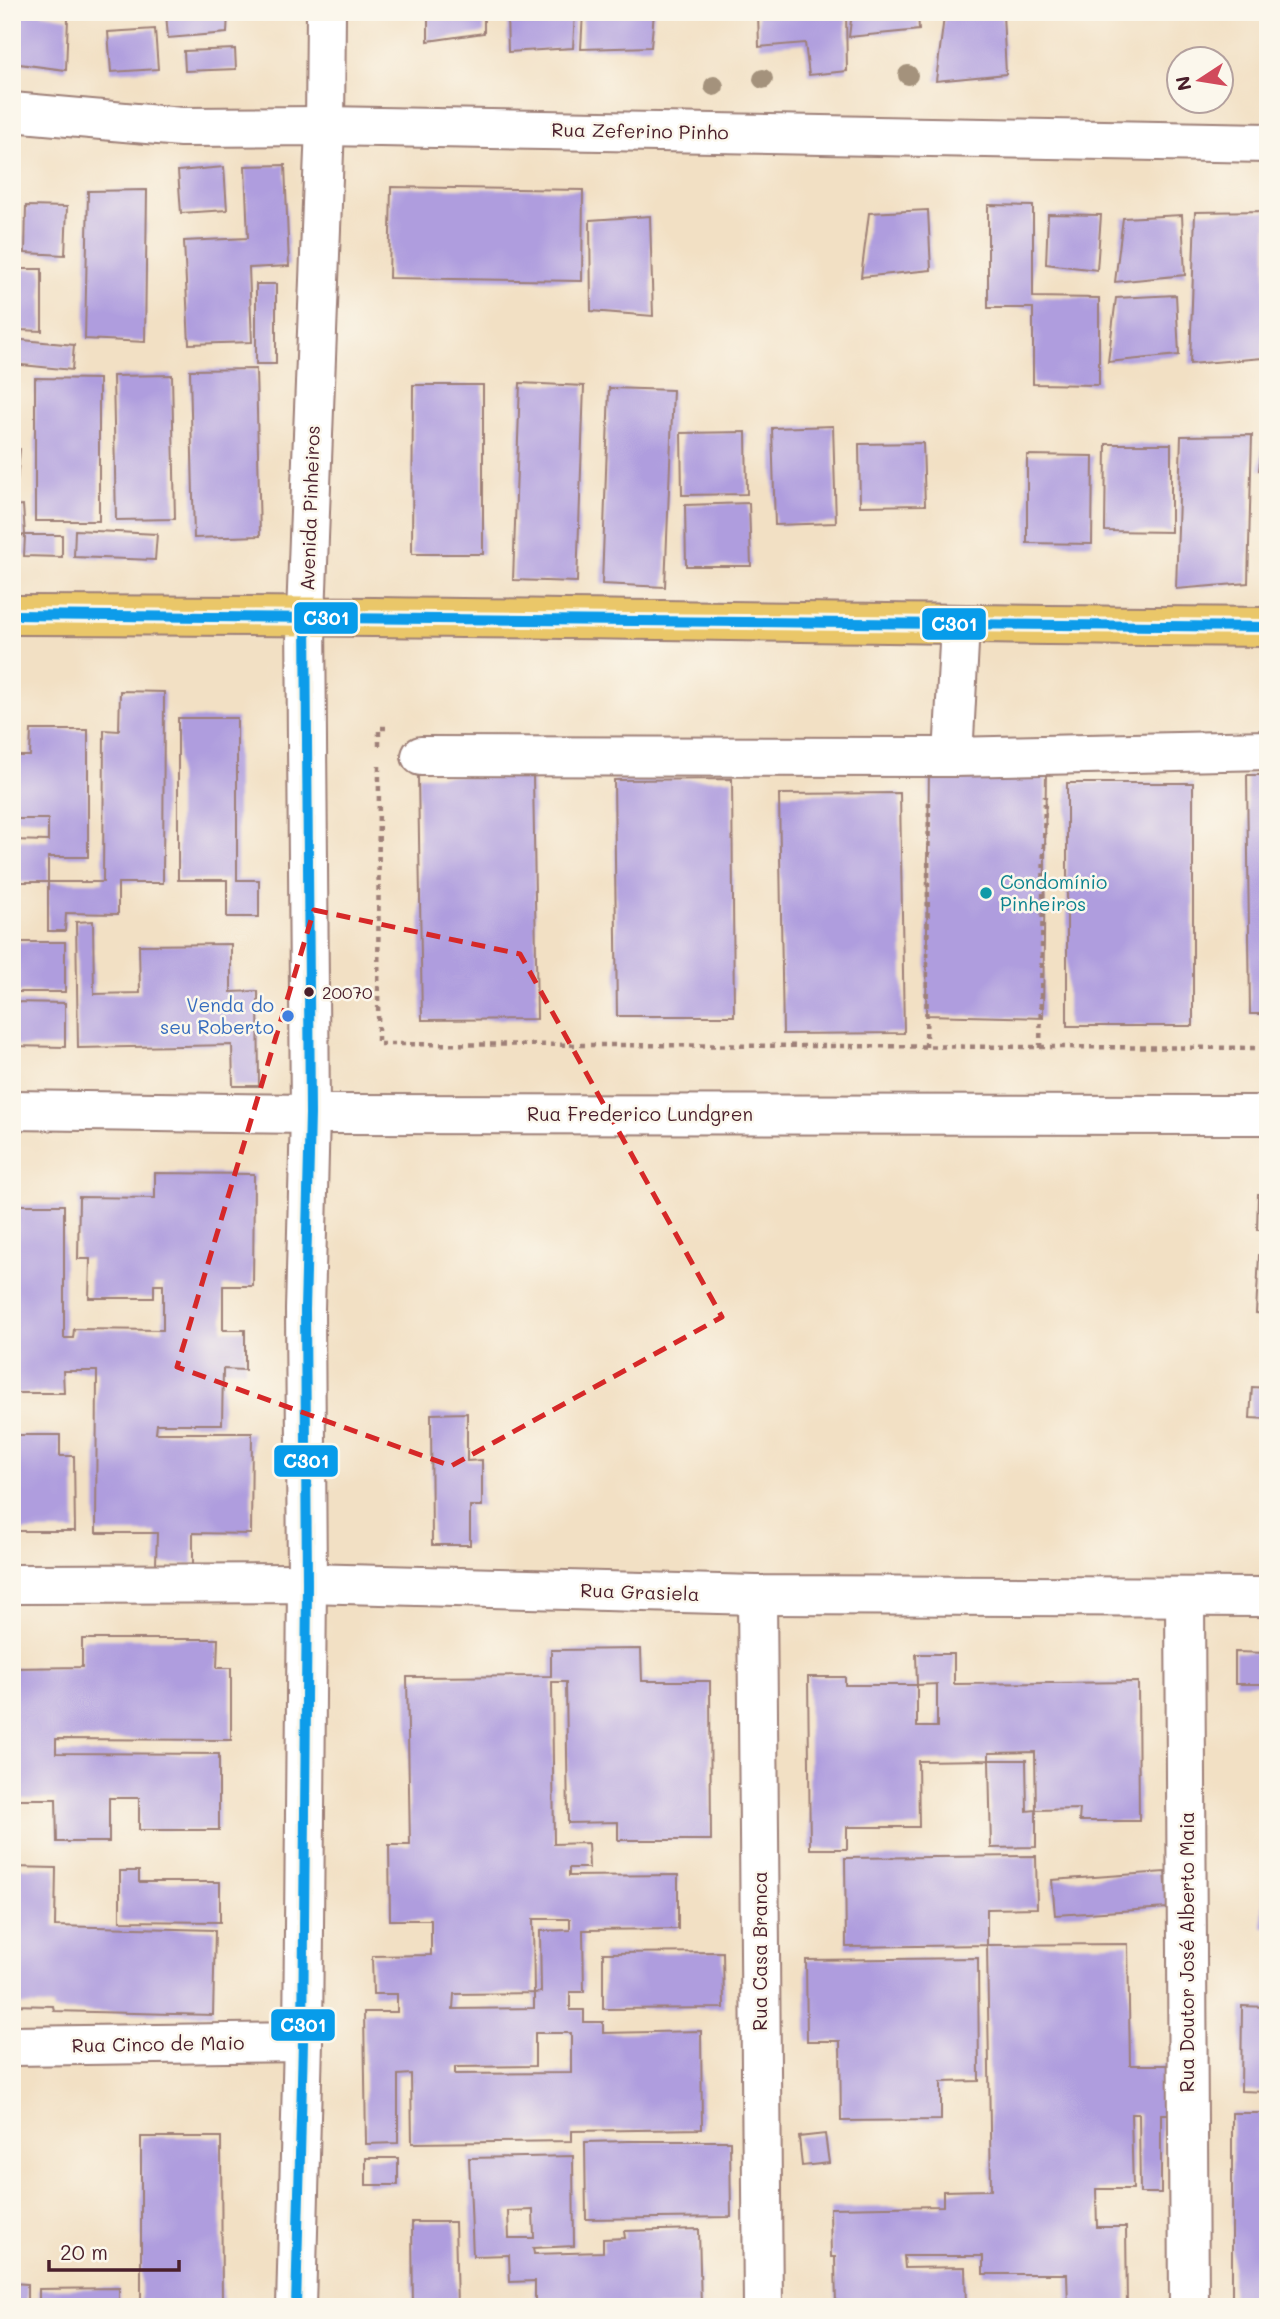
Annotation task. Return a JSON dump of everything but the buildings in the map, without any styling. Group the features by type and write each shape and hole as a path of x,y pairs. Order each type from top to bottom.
{"main road":[{"path":"12,615 306,615 1268,627"}],"street":[{"name":"Avenida Pinheiros","path":"296,2307 303,2042 307,1583 305,1310 310,1114 306,615 325,125 326,12"},
{"name":"Rua Zeferino Pinho","path":"12,113 181,127 325,125 1268,143"},
{"path":"944,757 960,625"},
{"path":"421,756 1041,757 1268,750"},
{"name":"Rua Frederico Lundgren","path":"12,1110 310,1114 1268,1115"},
{"name":"Rua Grasiela","path":"12,1584 307,1583 757,1595 1268,1597"},
{"name":"Rua Casa Branca","path":"757,1595 763,2307"},
{"name":"Rua Doutor José Alberto Maia","path":"1185,1598 1189,2307"},
{"name":"Rua Cinco de Maio","path":"12,2046 303,2042"}],"path":[{"path":"379,728 378,1044 1268,1048"},
{"path":"926,1047 929,768 944,757"},
{"path":"1040,1048 1046,770 1041,757"}],"highlighted area":[{"path":"314,910 520,954 722,1317 451,1466 177,1367"}],"transit line":[{"name":"C301","path":"12,615 1268,627"},
{"name":"C301","path":"296,2307 303,2042 307,1583 305,1310 310,1114 306,615"}],"place":[{"name":"Condomínio Pinheiros","path":"986,893"},
{"name":"20070","path":"309,992"},
{"name":"Venda do seu Roberto","path":"288,1016"}]}
